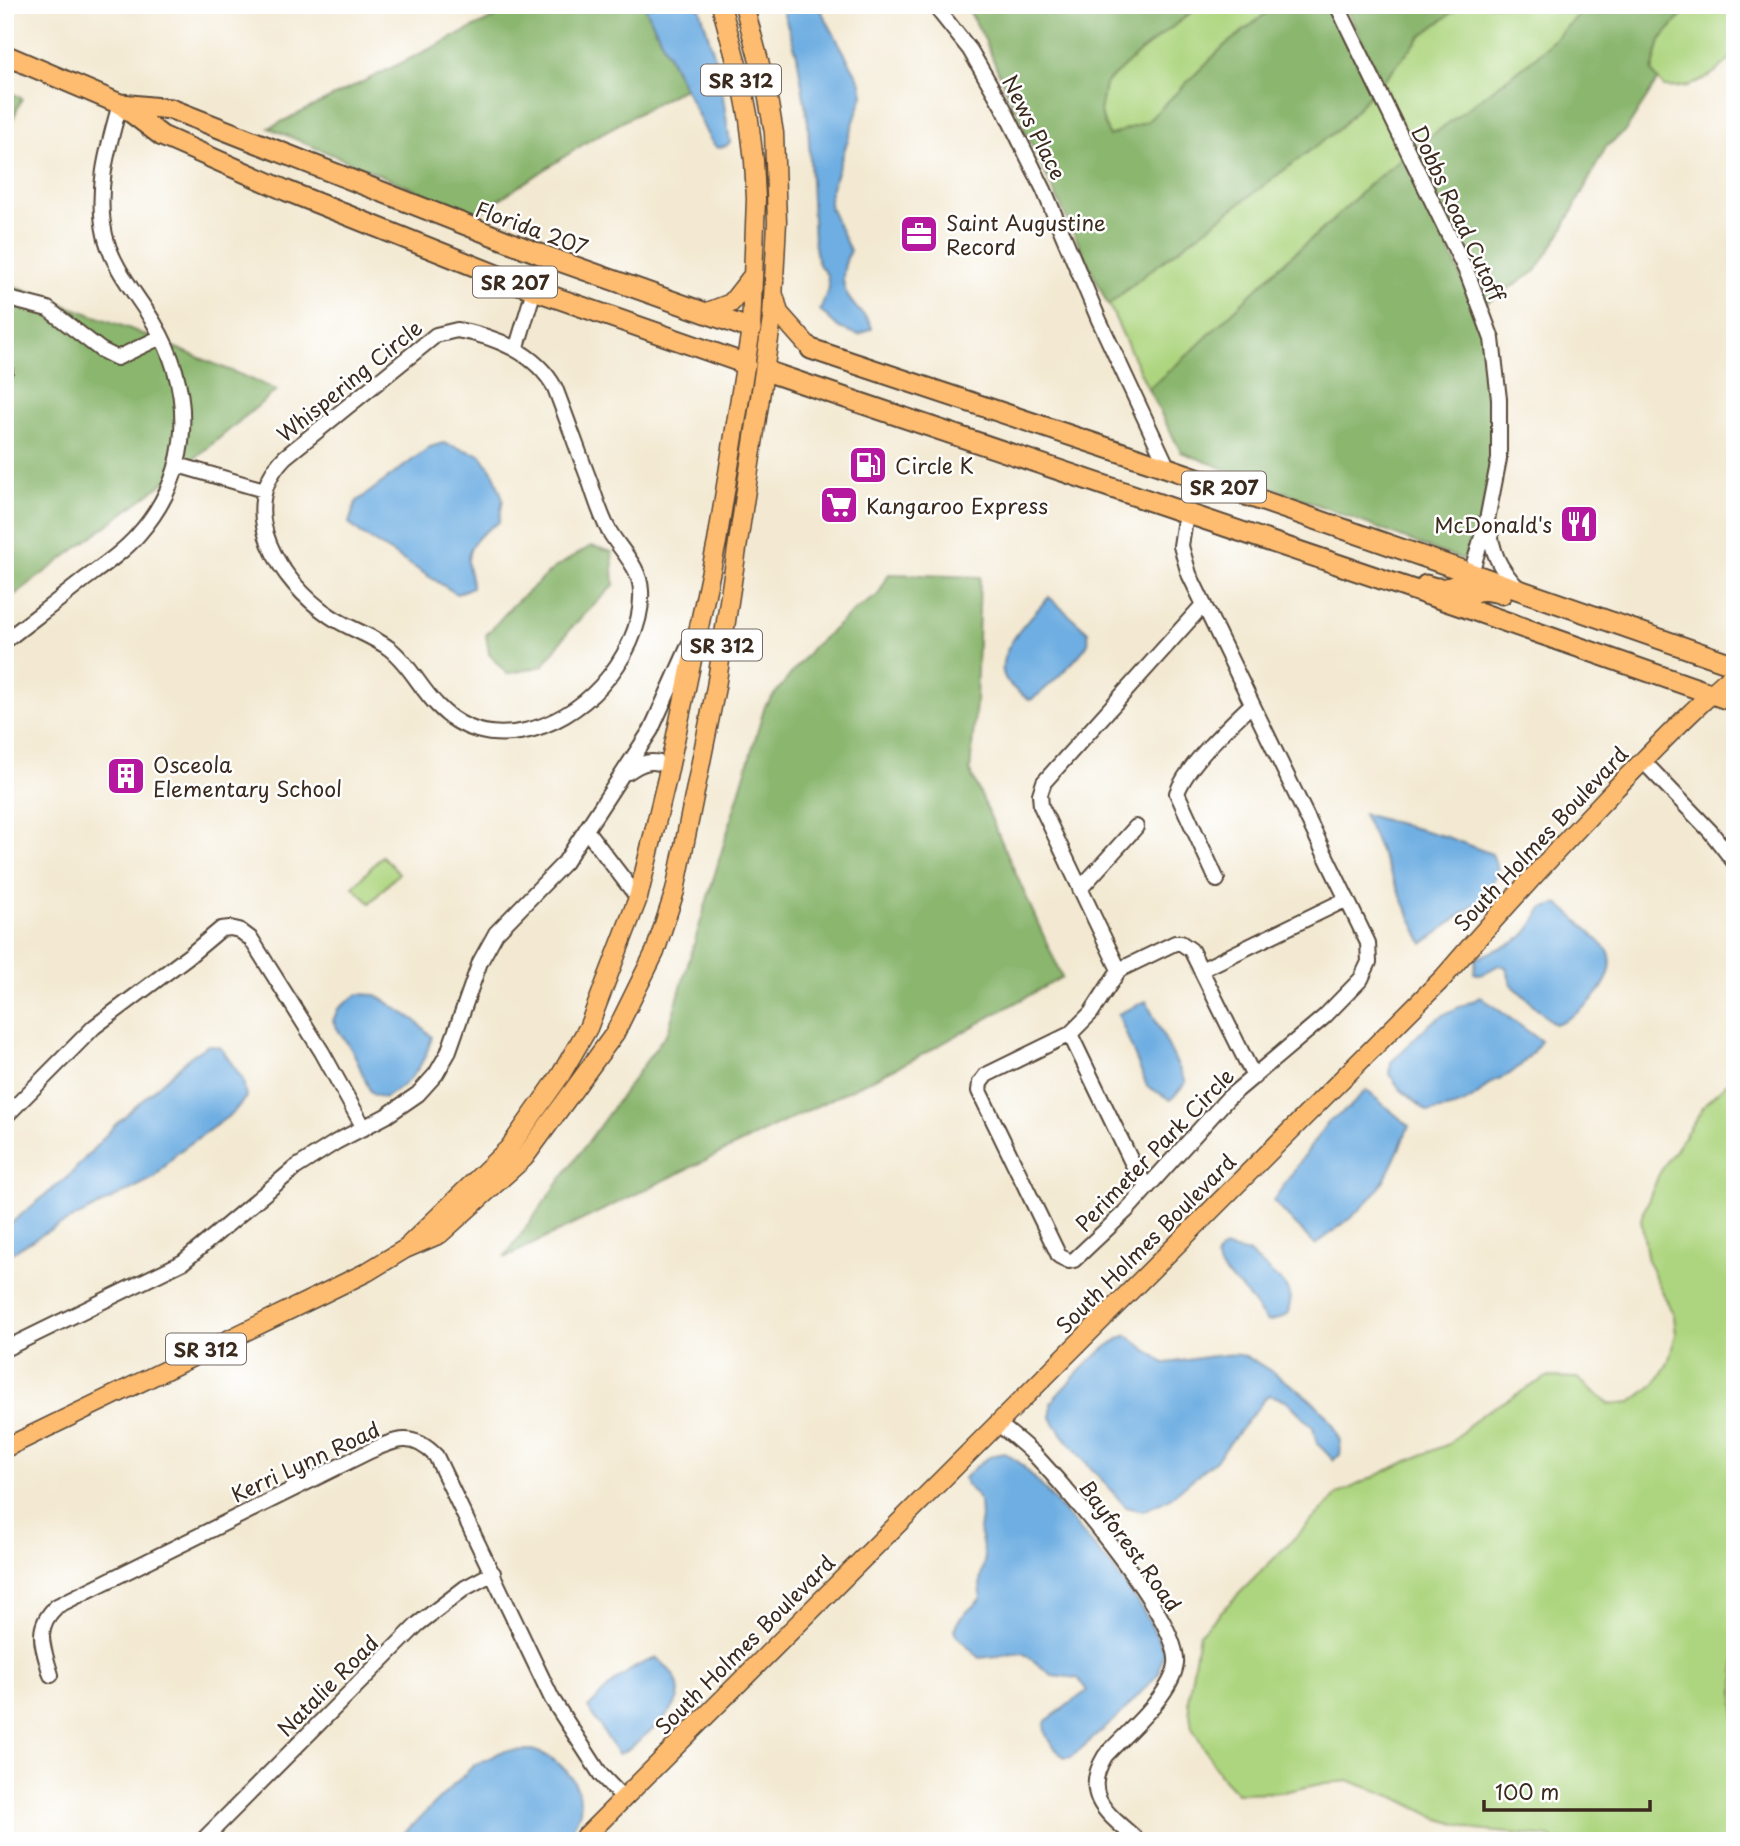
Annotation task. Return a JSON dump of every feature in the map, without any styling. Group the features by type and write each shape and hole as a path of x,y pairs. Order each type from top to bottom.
{"highway":[{"name":"SR 207","path":"5,55 120,104 162,136 350,217 534,290 746,364"},
{"name":"Florida 207","path":"120,104 171,109 545,256 751,329"},
{"name":"SR 207","path":"811,349 1168,468 1735,665"},
{"name":"SR 207","path":"766,371 1394,583 1735,702"},
{"path":"1394,583 1412,580 1442,589 1462,583 1471,573"},
{"path":"1461,606 1467,596 1478,590 1506,595 1519,589"}],"main road":[{"name":"SR 312","path":"405,1249 509,1148 560,1076 588,1028 638,898 717,542 751,329 756,199 750,120 721,5"},
{"name":"SR 312","path":"5,1448 440,1234 524,1158 615,1032 655,952 675,891 716,687 766,371 774,295 777,222 774,133 766,87 744,5"},
{"path":"705,313 731,303 753,275"},
{"path":"774,295 779,313 811,349"},
{"name":"SR 207","path":"751,329 811,349"},
{"name":"SR 207","path":"746,364 766,371"},
{"name":"South Holmes Boulevard","path":"581,1841 1443,978 1524,884 1711,693 1735,673"},
{"path":"638,898 650,915 657,918 666,917"}],"street":[{"name":"News Place","path":"934,5 970,50 1004,108 1168,468"},
{"name":"Dobbs Road Cutoff","path":"1337,5 1468,275 1492,339 1500,417 1499,459 1488,520 1471,573"},
{"path":"5,641 138,535 162,499 178,465 183,422 182,402 173,362 138,298 120,273 105,234 101,202 102,178 120,104"},
{"path":"516,350 534,290"},
{"path":"5,298 48,309 101,350 117,358 161,337"},
{"name":"Whispering Circle","path":"446,331 467,332 516,350 540,366 555,388 606,525 635,568 641,602 634,632 621,661 589,699 559,720 528,730 495,733 466,726 439,707 394,652 330,616 298,588 267,538 261,508 264,490 275,468 285,457 436,335 446,331"},
{"path":"178,465 264,490"},
{"name":"Perimeter Park Circle","path":"1119,971 1091,1013 1070,1034 986,1075 980,1083 979,1091 1063,1260 1074,1260 1148,1187 1214,1112 1324,1017 1361,979 1366,971 1370,953 1182,556 1185,512"},
{"path":"1488,520 1491,542 1503,572 1519,589"},
{"path":"1203,605 1044,782 1040,794 1041,806 1119,971 1175,943 1181,943 1191,950 1254,1077"},
{"path":"5,1349 183,1262 295,1168 335,1142 386,1116 418,1094 436,1074 448,1053 480,962 496,933 565,862 651,730 672,688 701,615"},
{"path":"1217,880 1177,793 1181,781 1251,705"},
{"path":"1643,761 1710,831 1735,863"},
{"path":"619,780 640,763 660,762 669,767"},
{"path":"1080,889 1136,827"},
{"path":"586,830 638,898"},
{"path":"1202,970 1346,899"},
{"path":"5,1117 94,1027 221,929 230,928 239,930 251,939 322,1052 365,1128"},
{"path":"1070,1034 1137,1173 1148,1187"},
{"name":"Bayforest Road","path":"997,1423 1033,1453 1092,1522 1154,1607 1174,1644 1176,1664 1169,1683 1154,1704 1105,1756 1094,1784 1102,1806 1139,1841"},
{"name":"Kerri Lynn Road","path":"51,1675 41,1636 44,1621 57,1606 370,1451 411,1439 420,1442 436,1456 552,1699 601,1775 623,1798"},
{"name":"Natalie Road","path":"202,1841 418,1624 465,1588 493,1573"}],"green space":[{"path":"519,5 644,5 684,88 593,138 475,215 269,128"},
{"path":"966,5 1201,5 1141,51 1105,84 1100,112 1109,136 1148,121 1224,46 1277,5 1330,5 1372,92 1340,128 1108,305 1008,95 985,40"},
{"path":"1201,5 1277,5 1224,46 1148,121 1109,136 1100,112 1105,84 1141,51"},
{"path":"1344,5 1462,5 1421,36 1382,82"},
{"path":"1462,5 1589,5 1536,57 1414,149 1382,82 1421,36"},
{"path":"1589,5 1690,5 1660,40 1652,72 1658,80 1626,130 1606,147 1562,231 1536,271 1486,303 1474,272 1414,149 1536,57"},
{"path":"1690,5 1735,5 1735,55 1703,80 1685,86 1664,87 1652,72 1660,40"},
{"path":"5,90 22,98 5,137"},
{"path":"1372,92 1404,157 1371,183 1282,264 1190,354 1148,389 1109,305 1147,273 1340,128"},
{"path":"1404,157 1466,288 1485,338 1491,370 1493,425 1488,480 1469,561 1181,452 1148,389 1371,183"},
{"path":"5,283 128,328 277,390 182,469 5,602"},
{"path":"591,546 612,552 614,585 570,629 543,666 507,674 489,654 486,635 513,605 553,569"},
{"path":"889,574 980,577 976,702 970,771 1062,977 916,1058 504,1258 668,1031 765,706 814,646 855,610 878,595"},
{"path":"382,856 399,873 370,903 353,887"},
{"path":"1735,1076 1735,1841 1554,1841 1549,1837 1476,1830 1437,1818 1397,1798 1350,1781 1283,1792 1237,1793 1220,1775 1192,1728 1188,1700 1199,1634 1338,1494 1449,1444 1482,1414 1547,1377 1577,1378 1609,1404 1631,1402 1655,1384 1668,1363 1676,1334 1674,1316 1648,1262 1641,1219 1659,1174 1707,1102"}],"water":[{"path":"644,5 699,5 719,71 730,142 726,146 717,148 709,138"},
{"path":"781,5 818,5 861,83 863,95 830,193 830,207 850,251 843,272 846,292 872,328 859,335 839,328 820,310 829,288 827,275 818,263 814,241 808,122 797,55"},
{"path":"443,443 481,455 494,474 503,499 499,522 479,537 471,547 468,563 472,587 457,594 360,533 349,523 356,502 430,447"},
{"path":"1049,597 1088,632 1088,642 1061,674 1030,700 1007,681 1003,663 1011,642"},
{"path":"1363,814 1447,837 1492,854 1499,872 1482,898 1423,944"},
{"path":"1558,904 1606,949 1611,964 1603,986 1595,997 1574,1015 1554,1024 1511,984 1506,967 1499,965 1481,975 1474,973 1476,959 1521,938 1541,909"},
{"path":"358,994 376,995 416,1021 432,1037 425,1057 415,1073 384,1098 372,1094 353,1052 333,1021 338,1009"},
{"path":"1481,997 1541,1041 1516,1070 1489,1084 1474,1097 1453,1107 1428,1112 1400,1089 1390,1075 1391,1062 1437,1019"},
{"path":"1146,1001 1186,1082 1171,1100 1147,1086 1118,1014"},
{"path":"208,1045 221,1048 243,1080 246,1097 233,1113 177,1153 154,1178 46,1232 5,1257 5,1228 70,1175 115,1125 191,1056"},
{"path":"1366,1090 1409,1126 1391,1167 1371,1199 1315,1245 1273,1201 1327,1123 1349,1108"},
{"path":"1226,1248 1249,1253 1285,1285 1291,1298 1288,1313 1267,1322 1245,1293 1220,1267 1216,1258 1220,1250"},
{"path":"1127,1335 1164,1363 1233,1354 1256,1362 1307,1396 1328,1417 1336,1429 1340,1455 1333,1460 1317,1443 1313,1427 1286,1400 1268,1395 1217,1459 1169,1499 1143,1511 1126,1507 1055,1425 1051,1417 1051,1402 1076,1374 1106,1347"},
{"path":"1005,1453 1020,1463 1039,1483 1112,1567 1144,1612 1164,1650 1159,1673 1117,1718 1071,1757 1065,1758 1053,1746 1045,1726 1046,1721 1087,1691 1078,1678 1052,1675 1023,1653 980,1658 956,1635 954,1629 981,1598 980,1582 985,1557 979,1529 980,1503 964,1478 987,1458"},
{"path":"657,1658 676,1679 678,1697 659,1723 631,1747 618,1754 588,1708 628,1672"},
{"path":"532,1750 560,1765 578,1790 580,1811 564,1841 396,1841 473,1766 503,1751"}],"place":[{"name":"Saint Augustine Record","path":"919,234"},
{"name":"Circle K","path":"868,465"},
{"name":"Kangaroo Express","path":"839,505"},
{"name":"McDonald's","path":"1579,524"},
{"name":"Osceola Elementary School","path":"126,776"}]}
